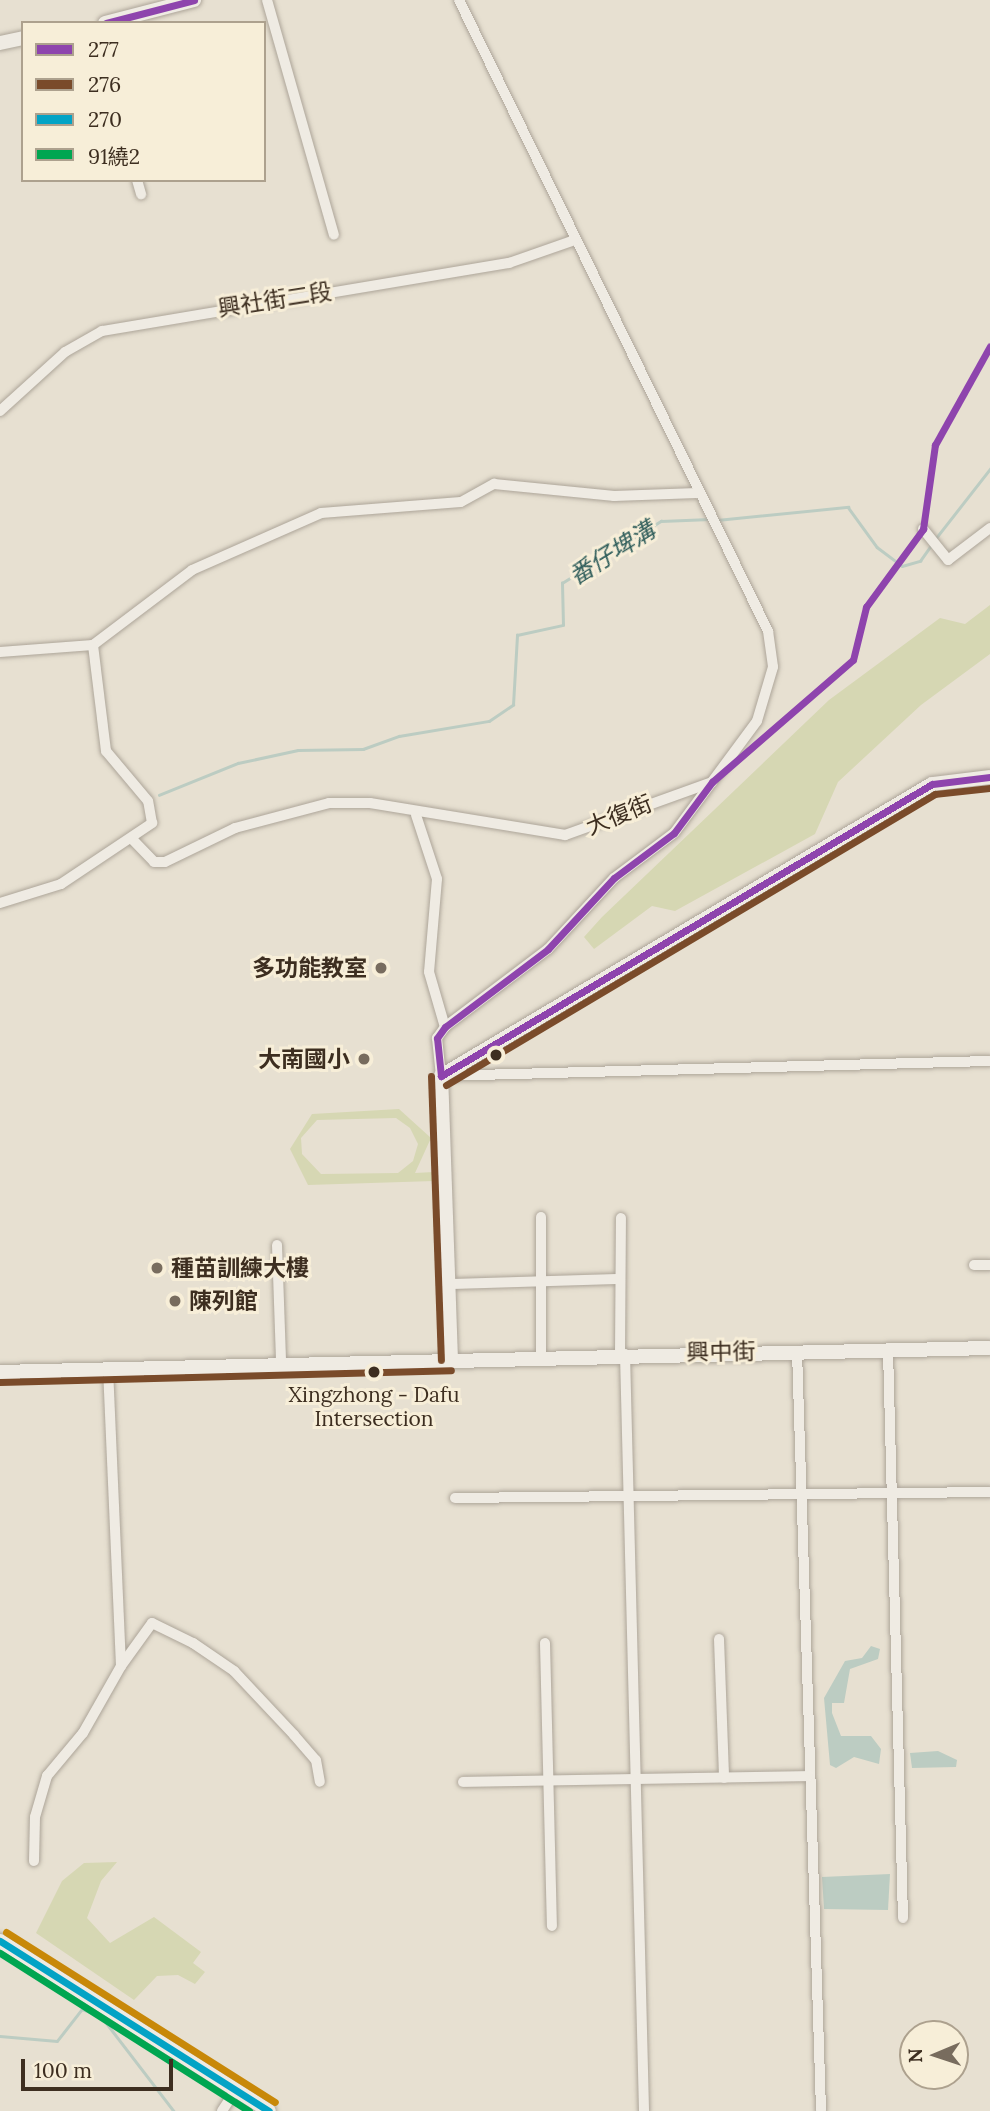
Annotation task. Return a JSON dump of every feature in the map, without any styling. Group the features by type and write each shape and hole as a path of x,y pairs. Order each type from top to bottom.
{"street":[{"path":"113,21 194,0"},
{"path":"267,0 334,235"},
{"path":"458,0 700,493 773,649 767,700 712,782"},
{"path":"0,43 21,38"},
{"path":"138,182 141,194"},
{"name":"興社街二段","path":"0,411 65,352 102,331 509,263 575,240"},
{"path":"0,652 93,645 192,570 321,513 461,502 494,484 614,496 700,493"},
{"path":"923,529 948,560 990,528"},
{"path":"0,903 61,884 133,840 152,823 153,811 106,751 93,645"},
{"path":"441,1076 932,784 990,777"},
{"name":"大復街","path":"133,840 154,862 164,862 235,828 329,803 370,803 416,815 565,835 712,782"},
{"name":"大復街","path":"445,1027 548,949 614,878 674,833 712,782"},
{"path":"416,815 437,879 429,972 445,1027 437,1038 441,1076 452,1360"},
{"path":"441,1076 990,1061"},
{"path":"541,1217 541,1357"},
{"path":"621,1218 620,1279 644,2111"},
{"path":"277,1245 281,1362"},
{"path":"974,1265 990,1265"},
{"path":"449,1284 620,1279"},
{"name":"興中街","path":"0,1372 281,1362 990,1348"},
{"path":"888,1350 903,1918"},
{"path":"797,1351 808,1776 821,2111"},
{"path":"108,1368 121,1666"},
{"path":"455,1499 990,1492"},
{"path":"34,1861 43,1786 83,1733 121,1666 152,1623 193,1643 243,1679 316,1760 320,1782"},
{"path":"719,1639 724,1778"},
{"path":"545,1643 552,1926"},
{"path":"463,1782 808,1776"},
{"path":"0,1941 269,2111"},
{"path":"222,2111 235,2091"}],"green space":[{"path":"990,605 990,654 921,705 838,782 815,834 675,911 652,906 594,949 584,937 602,917 829,700 940,618 965,624"},
{"path":"399,1109 431,1138 415,1173 434,1172 434,1181 308,1185 290,1149 312,1114","holes":["396,1118 410,1128 418,1144 413,1161 398,1173 321,1174 302,1154 301,1138 317,1120"]},
{"path":"117,1862 101,1881 87,1918 110,1943 154,1917 201,1952 193,1963 205,1972 195,1984 178,1975 157,1976 134,2000 36,1933 62,1881 84,1863"}],"shaded area":[{"path":"871,1646 880,1649 878,1659 850,1669 844,1703 832,1703 832,1713 841,1736 871,1736 881,1749 879,1764 854,1757 836,1768 830,1765 824,1698 845,1661 862,1658"},
{"path":"938,1751 957,1760 956,1767 912,1768 910,1753"},
{"path":"890,1874 888,1910 824,1909 822,1877"}],"waterway":[{"name":"番仔埤溝","path":"936,538 990,469"},
{"name":"番仔埤溝","path":"717,520 848,507 877,547 902,566 920,561 932,544"},
{"name":"番仔埤溝","path":"159,795 238,763 298,750 363,749 399,736 489,721 513,705 517,635 563,625 562,583 661,521 710,519"},
{"path":"0,2036 57,2041 82,2009 101,2016 174,2111"}],"transit line":[{"name":"277","path":"114,21 194,0"},
{"name":"277","path":"441,1076 437,1038 445,1027 548,949 614,878 674,833 712,782 853,660 866,607 923,529 935,445 990,346"},
{"name":"277","path":"441,1076 932,784 990,777"},
{"name":"276","path":"446,1085 935,794 990,788"},
{"name":"276","path":"431,1076 441,1360"},
{"name":"276","path":"0,1382 451,1370"},
{"path":"6,1932 275,2102"},
{"name":"270","path":"0,1941 269,2111"},
{"name":"91繞2","path":"0,1953 249,2111"}],"place":[{"name":"多功能教室","path":"381,968"},
{"name":"大南國小","path":"364,1059"},
{"name":"種苗訓練大樓","path":"157,1268"},
{"name":"陳列館","path":"175,1301"},
{"name":"Xingzhong - Dafu Intersection","path":"374,1372"}]}
